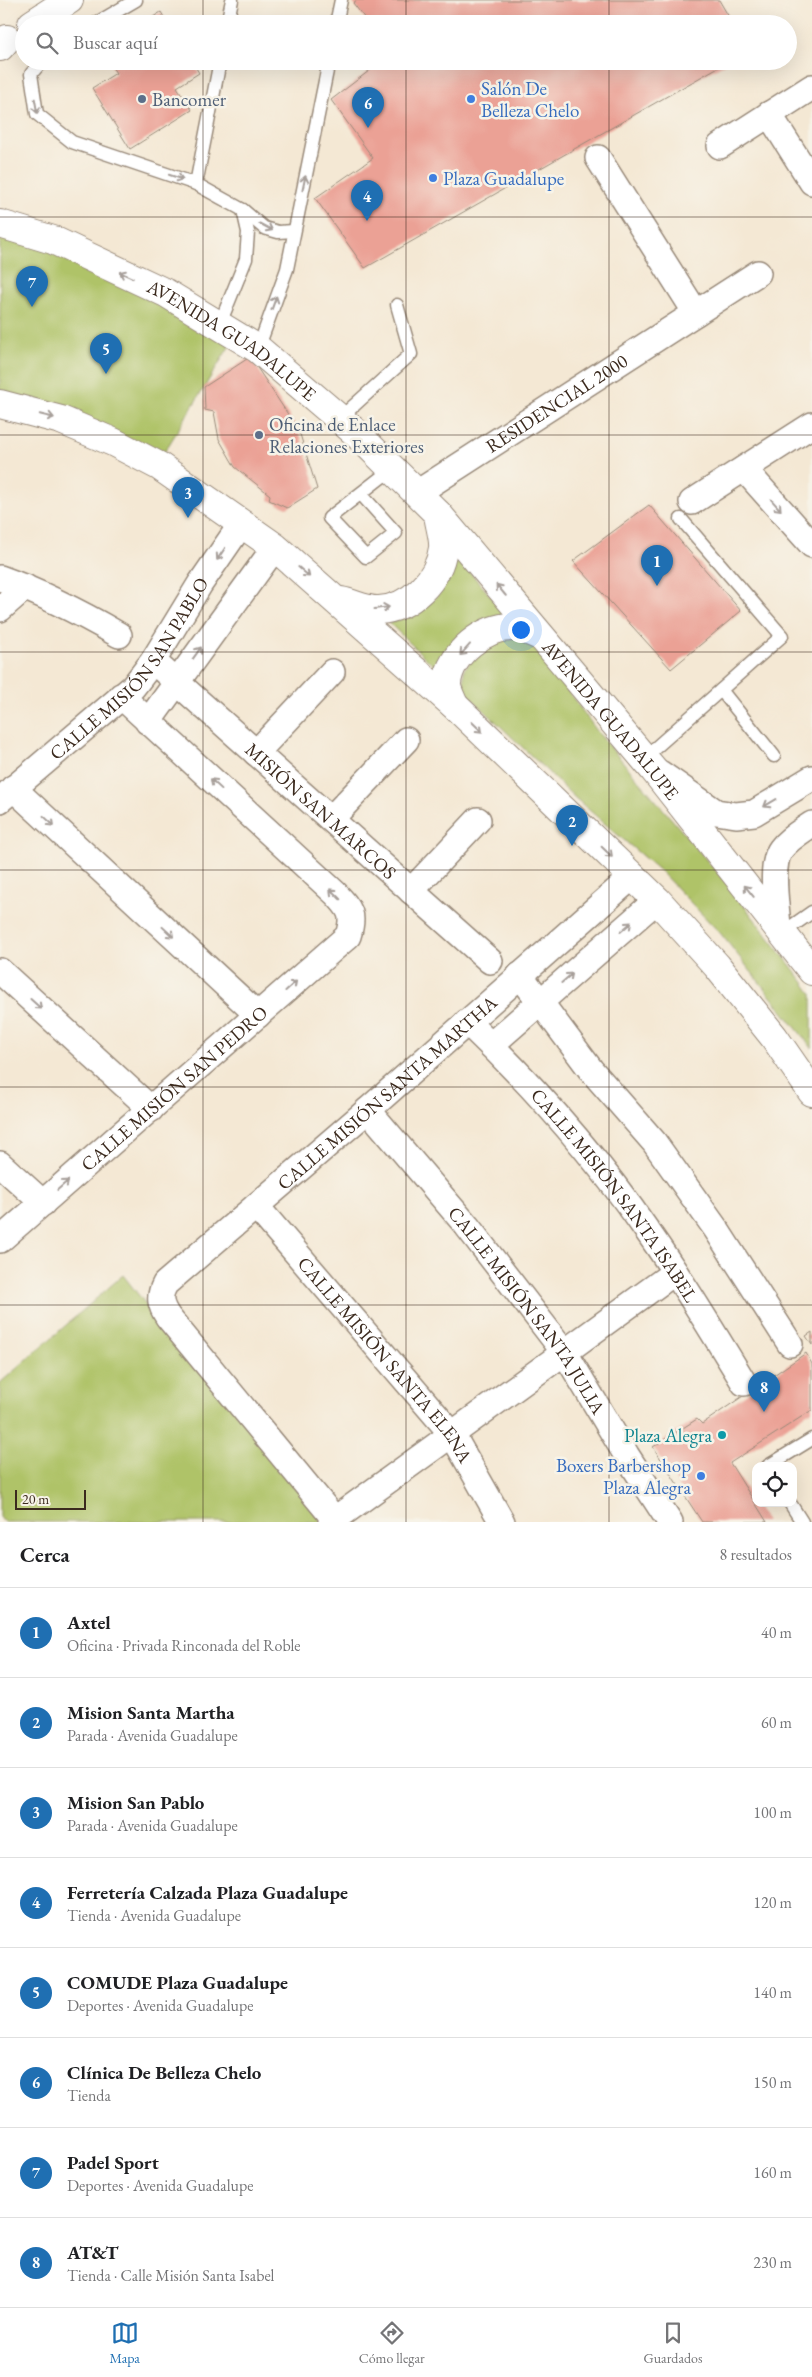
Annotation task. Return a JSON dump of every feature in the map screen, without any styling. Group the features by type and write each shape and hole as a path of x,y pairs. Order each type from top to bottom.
{"main road":[{"path":"46,15 69,0"},
{"path":"0,208 13,219 53,240"},
{"name":"AVENIDA GUADALUPE","path":"0,224 53,240 166,293 258,349 340,419 438,514 649,764 812,971"},
{"path":"0,404 61,420 113,442 159,466 275,547 454,705 657,900 717,966 774,1037 812,1092"},
{"path":"335,599 378,610 404,603 422,590 436,570 443,547 438,514"},
{"path":"454,705 447,684 454,663 473,642 489,631 514,627 540,636"}],"street":[{"path":"720,146 812,87"},
{"path":"769,114 812,182"},
{"path":"598,158 696,313"},
{"name":"RESIDENCIAL 2000","path":"417,493 758,273"},
{"path":"686,510 744,469 812,425"},
{"path":"744,469 812,545"},
{"name":"CALLE MISIÓN SAN PABLO","path":"6,794 133,687 153,661 200,584 242,523"},
{"name":"CALLE MISIÓN SAN PABLO","path":"148,722 275,547"},
{"path":"0,578 25,587 77,611 120,635"},
{"path":"0,608 25,587"},
{"name":"MISIÓN SAN MARCOS","path":"153,661 490,960"},
{"path":"256,753 332,672"},
{"path":"121,696 148,722"},
{"name":"CALLE MISIÓN SAN PEDRO","path":"0,1240 348,936 352,923 349,908 148,722"},
{"path":"331,819 406,740"},
{"path":"649,764 716,812 736,815 754,813 812,778"},
{"path":"6,794 258,1015"},
{"path":"411,891 478,820"},
{"path":"780,930 776,861 780,850 786,843 812,824"},
{"name":"CALLE MISIÓN SANTA MARTHA","path":"334,1521 168,1317 161,1306 160,1294 165,1284 368,1110 633,876"},
{"name":"CALLE MISIÓN SANTA MARTHA","path":"491,1045 657,900"},
{"path":"0,971 151,1109"},
{"path":"520,975 591,1070 654,1142 716,1229 790,1344"},
{"name":"CALLE MISIÓN SANTA ISABEL","path":"467,1022 552,1109 590,1154 643,1224 744,1382"},
{"name":"CALLE MISIÓN SANTA JULIA","path":"368,1110 467,1226 565,1352 627,1456 670,1522"},
{"path":"0,1164 42,1203"},
{"name":"CALLE MISIÓN SANTA ELENA","path":"256,1206 452,1434 502,1522"},
{"path":"334,1521 675,1272"}],"lane":[{"path":"110,15 136,0"},
{"path":"229,15 232,0"},
{"path":"338,15 341,0"},
{"path":"34,70 31,74 38,114 72,142 196,184 243,210 264,228 278,232 294,231"},
{"path":"196,184 218,70"},
{"path":"258,349 286,269 327,70"},
{"path":"218,326 246,259 248,232 243,210"},
{"path":"340,419 411,354 397,305"},
{"path":"361,494 396,534 366,557 329,518 392,469"},
{"path":"649,764 721,690 782,636 686,510"},
{"path":"721,690 774,756"},
{"path":"780,930 812,912"},
{"path":"775,1462 812,1440"},
{"path":"793,1507 802,1522"}],"green space":[{"path":"0,229 53,240 232,342 154,469 0,406"},
{"path":"455,555 509,617 438,670 389,623 417,614 440,593"},
{"path":"515,638 536,647 600,735 727,884 802,980 812,994 812,1048 721,934 661,872 574,797 464,691 464,669 490,642"},
{"path":"123,1275 324,1518 319,1522 4,1522 0,1517 0,1383"}],"building":[{"path":"357,0 719,0 728,15 362,15 353,3"},
{"name":"Bancomer","path":"114,70 197,70 199,73 177,87 192,110 130,149 92,88 116,73"},
{"name":"Plaza Guadalupe","path":"370,70 713,70 365,268 315,198 373,158 331,100"},
{"name":"Oficina de Enlace Relaciones Exteriores","path":"250,357 299,431 317,489 287,508 269,500 270,495 235,467 219,439 214,412 205,410 204,387"},
{"path":"649,505 741,611 671,669 573,561"},
{"path":"812,1332 812,1345 806,1336"},
{"name":"Plaza Alegra","path":"806,1353 812,1364 812,1410 730,1463 752,1498 752,1507 758,1507 767,1522 702,1522 653,1447 697,1419 702,1424"}],"place":[{"name":"Bancomer","path":"142,99"},
{"name":"Salón De Belleza Chelo","path":"471,99"},
{"name":"Clínica De Belleza Chelo","path":"368,128"},
{"name":"Plaza Guadalupe","path":"433,178"},
{"name":"Ferretería Calzada Plaza Guadalupe","path":"367,221"},
{"name":"Padel Sport","path":"32,307"},
{"name":"COMUDE Plaza Guadalupe","path":"106,374"},
{"name":"Oficina de Enlace Relaciones Exteriores","path":"259,435"},
{"name":"Mision San Pablo","path":"188,518"},
{"name":"Axtel","path":"657,586"},
{"name":"Mision Santa Martha","path":"572,846"},
{"name":"AT&T","path":"764,1412"},
{"name":"Plaza Alegra","path":"722,1435"},
{"name":"Boxers Barbershop Plaza Alegra","path":"701,1476"}]}
